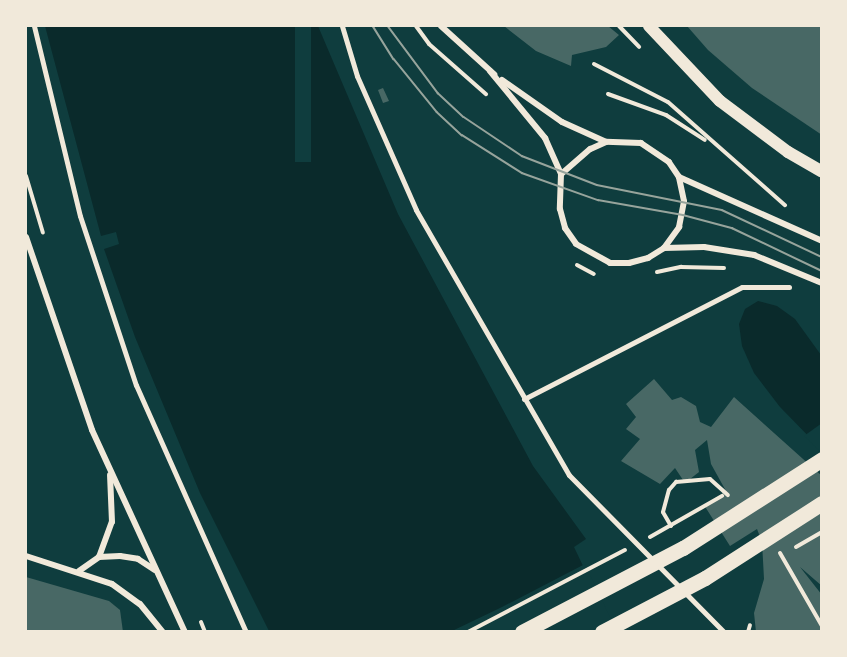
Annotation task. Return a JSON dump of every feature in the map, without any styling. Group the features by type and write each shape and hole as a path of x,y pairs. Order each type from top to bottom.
{"main road":[{"path":"649,26 720,101 788,152 822,172"},
{"path":"522,632 683,548 822,459"},
{"path":"602,632 705,578 822,502"}],"street":[{"path":"34,26 80,216 136,386 246,632"},
{"path":"342,26 357,76 416,210 569,476 724,632"},
{"path":"441,26 490,71 562,122 606,142"},
{"path":"490,71 545,138 561,174 560,209 565,228 576,244 592,256 610,263 629,264 648,258 664,248 682,215 679,177 669,162 648,147 623,140 606,142 590,149 561,174"},
{"path":"679,177 822,242"},
{"path":"26,237 92,430 185,632"},
{"path":"664,248 704,247 754,255 822,283"},
{"path":"524,399 742,287 789,287"},
{"path":"79,572 99,557 112,522 110,471"},
{"path":"26,556 112,584 140,604 163,632"},
{"path":"99,557 138,559 156,570"}],"path":[{"path":"416,26 429,44 489,95"},
{"path":"619,26 639,47"},
{"path":"594,64 669,102 713,145 790,210"},
{"path":"609,94 666,115 713,145"},
{"path":"26,176 46,242"},
{"path":"569,259 586,272 597,274"},
{"path":"651,273 681,267 730,268"},
{"path":"671,526 663,512 669,490 676,482 710,479"},
{"path":"195,613 206,632"},
{"path":"748,632 750,625"}],"water":[{"path":"45,26 318,26 398,214 533,466 586,539 574,547 614,631 269,631 200,493 135,337 104,249 119,244 116,232 101,236"},
{"path":"758,301 777,306 795,319 821,355 821,449 780,407 754,373 742,346 739,324 745,309"}],"pier":[{"path":"295,26 311,26 311,162 295,162"},
{"path":"822,423 821,452 804,436"},
{"path":"585,564 617,632 452,631 502,607"}],"building":[{"path":"504,26 608,26 619,35 606,47 572,55 571,66 536,51"},
{"path":"687,26 822,26 822,135 752,88 708,50"},
{"path":"383,88 389,101 383,103 378,90"},
{"path":"654,379 672,400 681,397 696,406 700,422 711,427 734,397 822,476 822,586 800,567 822,595 822,632 756,632 754,613 764,579 762,542 757,529 730,546 704,505 726,491 711,464 707,440 695,450 699,472 685,483 675,468 660,484 621,461 640,439 626,429 636,417 626,404"},
{"path":"26,577 109,601 120,610 123,632 26,632"}],"tram line":[{"path":"373,26 394,59 437,112 462,135 522,173 598,200 683,215 732,228 822,271"},
{"path":"388,26 438,93 464,117 522,156 597,185 722,210 822,257"}]}
